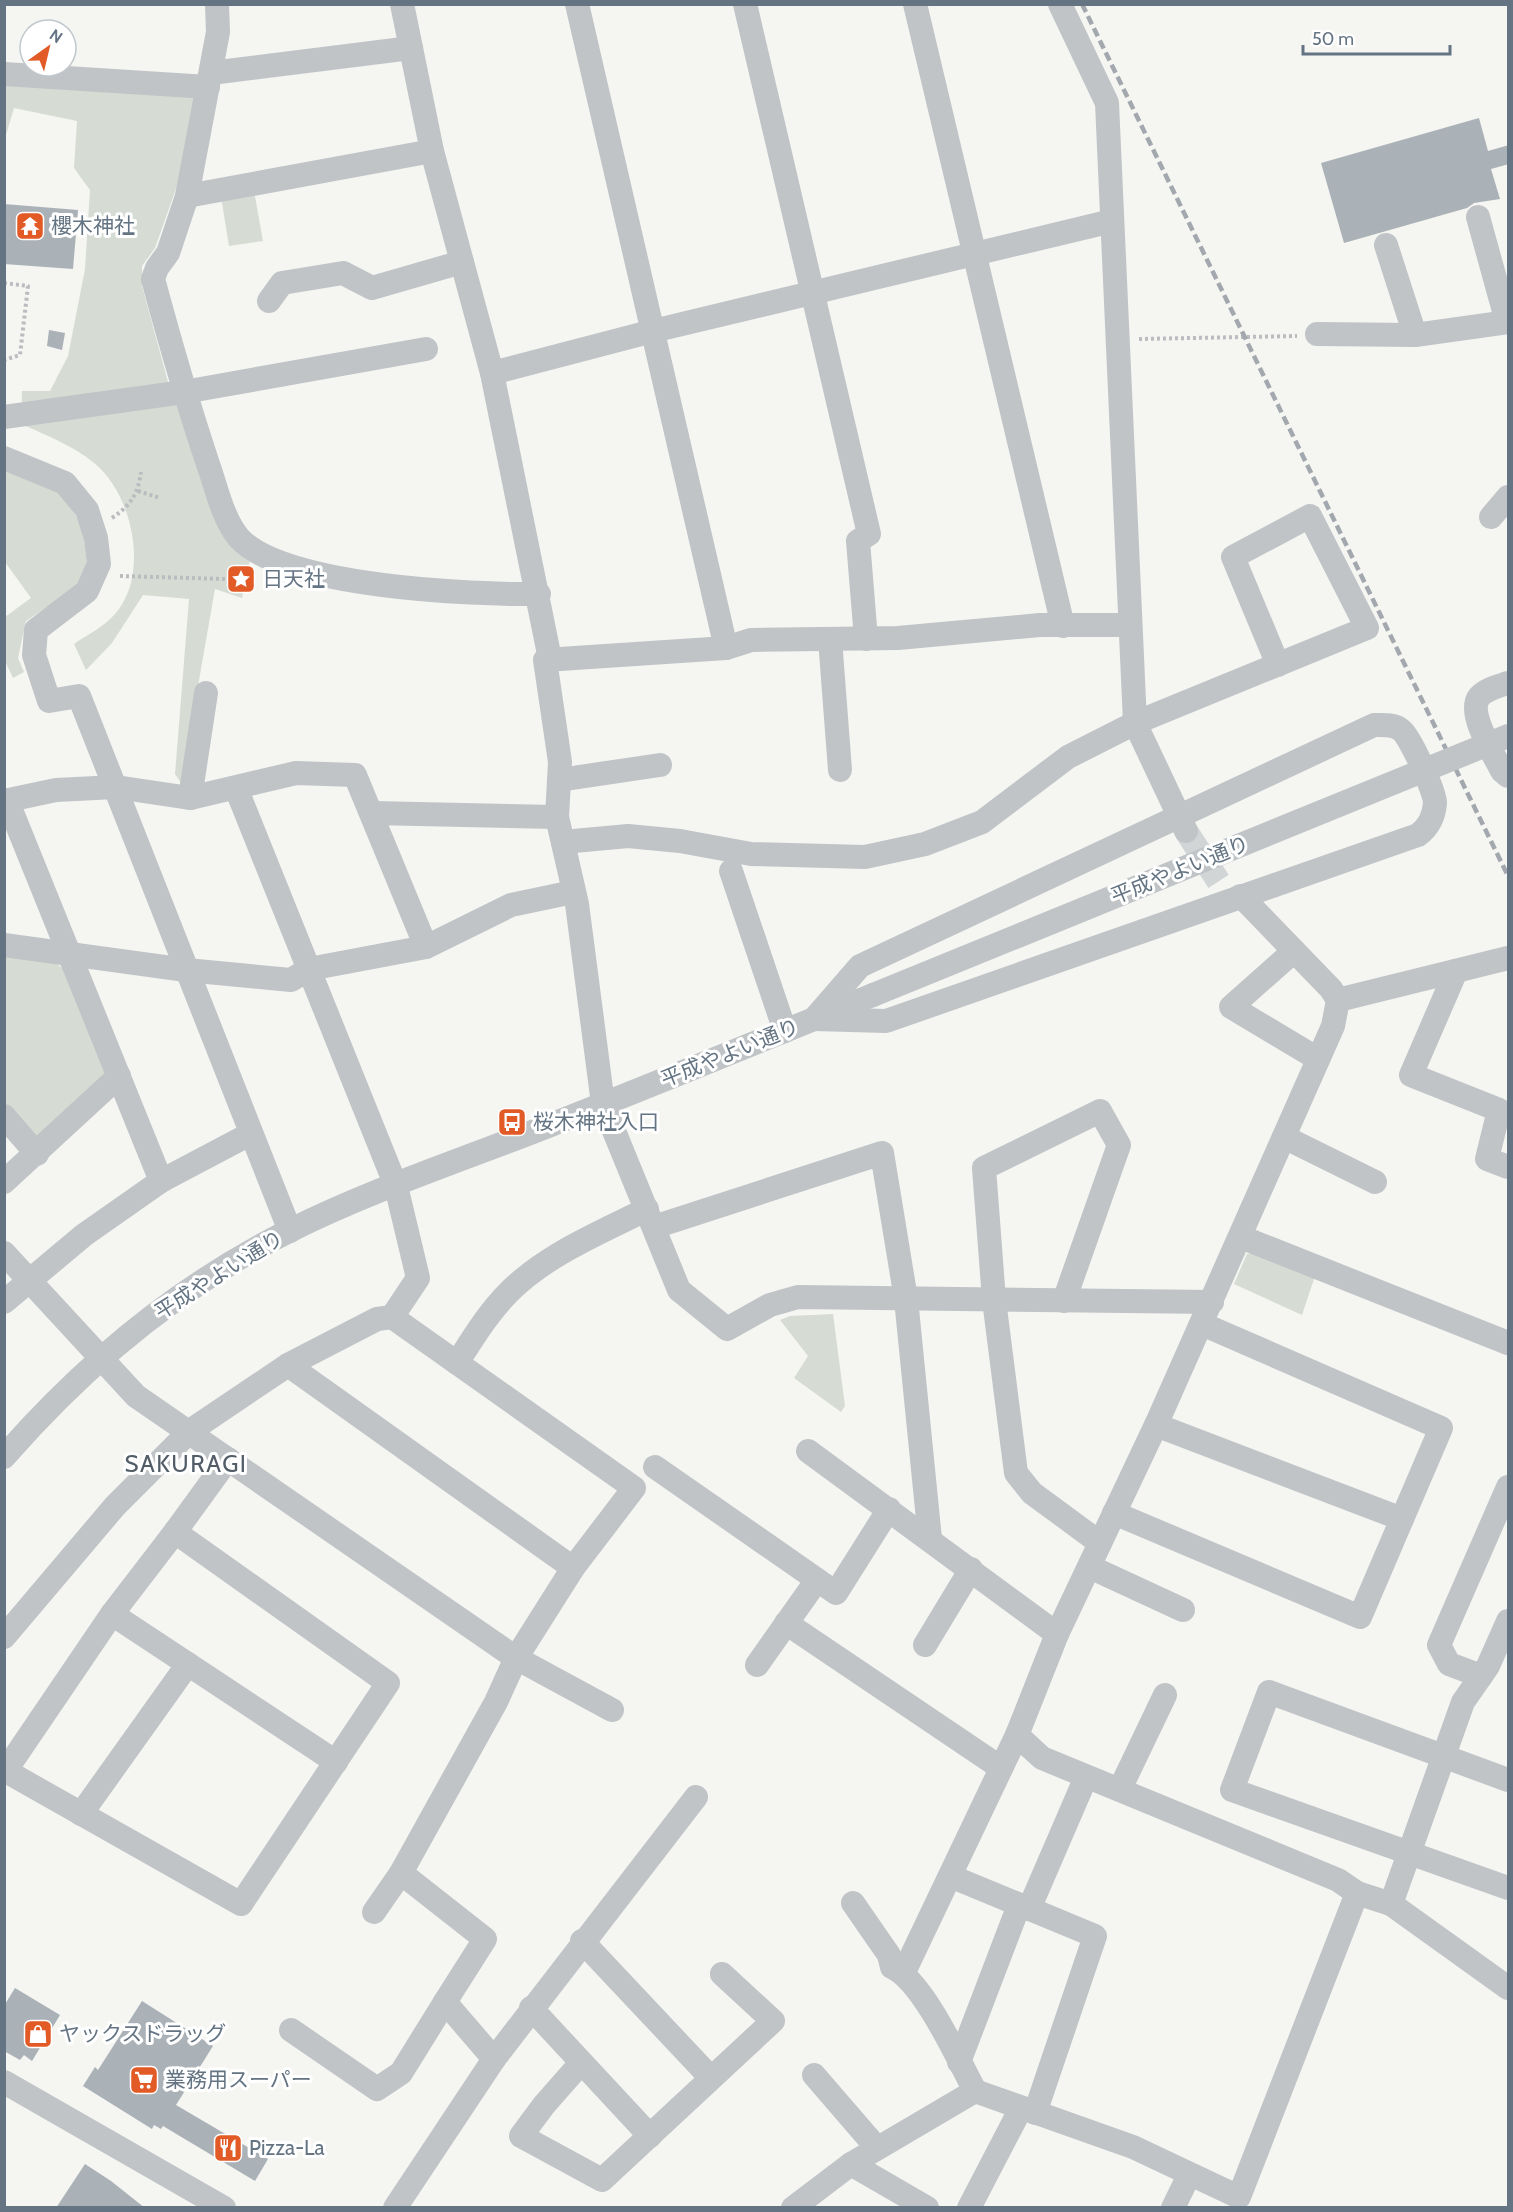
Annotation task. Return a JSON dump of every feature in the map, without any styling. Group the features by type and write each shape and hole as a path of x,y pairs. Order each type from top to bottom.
{"street":[{"path":"217,4 218,32 187,196 168,253 157,268 153,279 184,392 226,517 238,537 251,549 270,559 324,577 489,594 539,594"},
{"path":"402,4 432,151 492,373 539,594 550,659"},
{"path":"577,4 726,648"},
{"path":"745,4 869,534 858,541 866,639"},
{"path":"915,4 1064,626"},
{"path":"1060,4 1107,103 1135,723 1183,824"},
{"path":"4,74 210,80 411,48"},
{"path":"187,196 432,151"},
{"path":"1317,334 1414,335 1508,322 1478,217"},
{"path":"492,373 653,330 1112,221"},
{"path":"1386,245 1414,335"},
{"path":"269,301 282,283 343,273 372,288 462,261"},
{"path":"4,417 184,392 426,349"},
{"path":"4,458 65,483 87,510 96,538 99,564 87,591 36,630 34,656 49,701 79,696 290,1231"},
{"path":"1491,517 1509,497"},
{"path":"562,842 628,836 680,841 751,854 865,858 925,844 982,822 1068,757 1135,723 1278,665 1367,628 1310,516 1233,557 1278,665"},
{"path":"1114,1513 1360,1617 1441,1428 1207,1313 1064,1301 798,1298 770,1305 727,1329 679,1290 603,1104 573,892 557,817 560,762 545,660 726,648 750,640 866,639 1064,626 1129,625"},
{"path":"830,639 840,770"},
{"path":"1509,683 1491,689 1479,697 1476,718 1502,771 1509,776"},
{"path":"190,798 207,693"},
{"path":"1374,725 1389,725 1402,730 1411,743 1435,800 1428,827 1418,835 886,1021 814,1019 860,966 1183,824 1374,725"},
{"name":"平成やよい通り","path":"4,1457 37,1419 100,1357 185,1294 242,1257 290,1231 1509,735"},
{"path":"559,780 660,765"},
{"path":"162,1181 6,801 56,790 116,787 190,798 296,773 355,775 426,947"},
{"path":"236,788 396,1186 418,1278 392,1317"},
{"path":"372,813 557,817"},
{"path":"731,871 785,1031"},
{"path":"4,945 186,970 291,980 309,969 426,947 511,905 573,892"},
{"path":"1241,896 1338,1000"},
{"path":"1294,951 1231,1006 1318,1059"},
{"path":"1338,1000 1509,958"},
{"path":"1456,971 1411,1075 1500,1110 1487,1159 1509,1167"},
{"path":"904,1972 1017,1735 1057,1634 1156,1425 1241,1237 1333,1026 1338,1000"},
{"path":"4,1182 119,1076"},
{"path":"1064,1301 1119,1145 1100,1111 984,1168 994,1300 1016,1473 1032,1493 1100,1543"},
{"path":"4,1116 37,1154"},
{"path":"4,1302 84,1234 162,1181 250,1134"},
{"path":"1284,1137 1375,1182"},
{"path":"457,1363 486,1317 510,1291 554,1257 650,1218 882,1153 906,1299 930,1539"},
{"path":"1241,1237 1509,1343"},
{"path":"4,1253 136,1396 190,1431 516,1658 612,1710"},
{"path":"4,1637 115,1506 190,1431 288,1365 377,1319 392,1317 634,1488 573,1568 516,1658 496,1702 401,1873 374,1912"},
{"path":"288,1365 573,1568"},
{"path":"1156,1425 1402,1519"},
{"path":"808,1451 1057,1634"},
{"path":"175,1533 388,1683 241,1904 5,1772 112,1614 175,1533 228,1459"},
{"path":"655,1467 836,1593 889,1509"},
{"path":"1493,1672 1449,1664 1439,1645 1509,1487"},
{"path":"1090,1567 1183,1610"},
{"path":"925,1645 971,1569"},
{"path":"757,1665 818,1580"},
{"path":"112,1614 336,1762"},
{"path":"1391,1904 1463,1702 1493,1672 1509,1621"},
{"path":"786,1623 1001,1768"},
{"path":"81,1814 188,1664"},
{"path":"1509,1780 1269,1692 1232,1790 1509,1888"},
{"path":"1120,1789 1165,1695"},
{"path":"1017,1735 1042,1758 1338,1880 1357,1893 1391,1904 1509,1988"},
{"path":"959,2062 1024,1907 1086,1777"},
{"path":"395,2208 494,2059 531,2008 696,1797"},
{"path":"291,2030 377,2089 401,2073 485,1939 401,1873"},
{"path":"950,1876 1095,1936 1028,2110 969,2208"},
{"path":"853,1903 889,1955 892,1967 904,1972 936,2019 975,2091 1132,2147 1239,2197 1357,1893"},
{"path":"582,1941 711,2078"},
{"path":"581,2063 544,2104 521,2136 602,2180 773,2021 722,1974"},
{"path":"445,2002 494,2059"},
{"path":"531,2008 650,2136"},
{"path":"814,2075 877,2148"},
{"path":"4,2082 224,2208"},
{"path":"793,2208 851,2164 975,2091"},
{"path":"851,2164 927,2208"},
{"path":"1173,2208 1189,2175"}],"path":[{"path":"4,283 28,286 20,355 4,360"},
{"path":"1117,339 1264,338 1317,334"},
{"path":"112,518 127,508 138,491 141,472"},
{"path":"138,491 160,498"},
{"path":"120,576 225,579"}],"shaded area":[{"path":"5,73 18,74 18,78 50,78 193,94 197,99 178,183 155,248 142,266 142,286 168,382 182,409 207,493 227,542 250,560 242,598 215,589 181,783 175,774 189,599 143,595 112,643 86,670 74,644 115,614 126,598 132,578 134,557 127,514 119,494 108,477 94,463 68,446 21,424 22,391 50,391 68,356 85,269 90,190 74,168 77,121 14,108 5,138"},
{"path":"254,191 263,241 229,246 221,197"},
{"path":"5,470 59,492 83,526 87,566 75,588 26,621 18,658 24,672 13,678 5,661 5,617 31,598 5,562"},
{"path":"4,953 47,958 66,970 110,1073 42,1138 33,1138 5,1106"},
{"path":"1254,1253 1315,1276 1302,1315 1234,1284 1247,1254"},
{"path":"833,1314 845,1406 841,1412 794,1378 808,1356 780,1320 790,1316"}],"building":[{"path":"1479,118 1488,151 1509,145 1509,164 1491,169 1500,199 1474,203 1467,208 1344,243 1321,163"},
{"path":"4,204 78,210 73,269 4,264"},
{"path":"49,330 65,333 62,350 47,346"},
{"path":"15,1988 60,2015 32,2061 24,2055 20,2060 4,2051 4,2006"},
{"path":"142,2001 213,2046 176,2105 268,2159 255,2181 163,2126 161,2129 154,2125 152,2129 83,2086 95,2067 98,2070"},
{"path":"85,2164 111,2181 145,2208 56,2208"}],"tunnel":[{"path":"1186,831 1230,899"}],"railway":[{"path":"1082,4 1508,876"}],"place":[{"name":"櫻木神社","path":"30,226"},
{"name":"日天社","path":"241,579"},
{"name":"桜木神社入口","path":"512,1122"},
{"name":"ヤックスドラッグ","path":"38,2034"},
{"name":"業務用スーパー","path":"144,2080"},
{"name":"Pizza-La","path":"228,2148"}],"district":[{"name":"SAKURAGI","path":"186,1464"}]}
